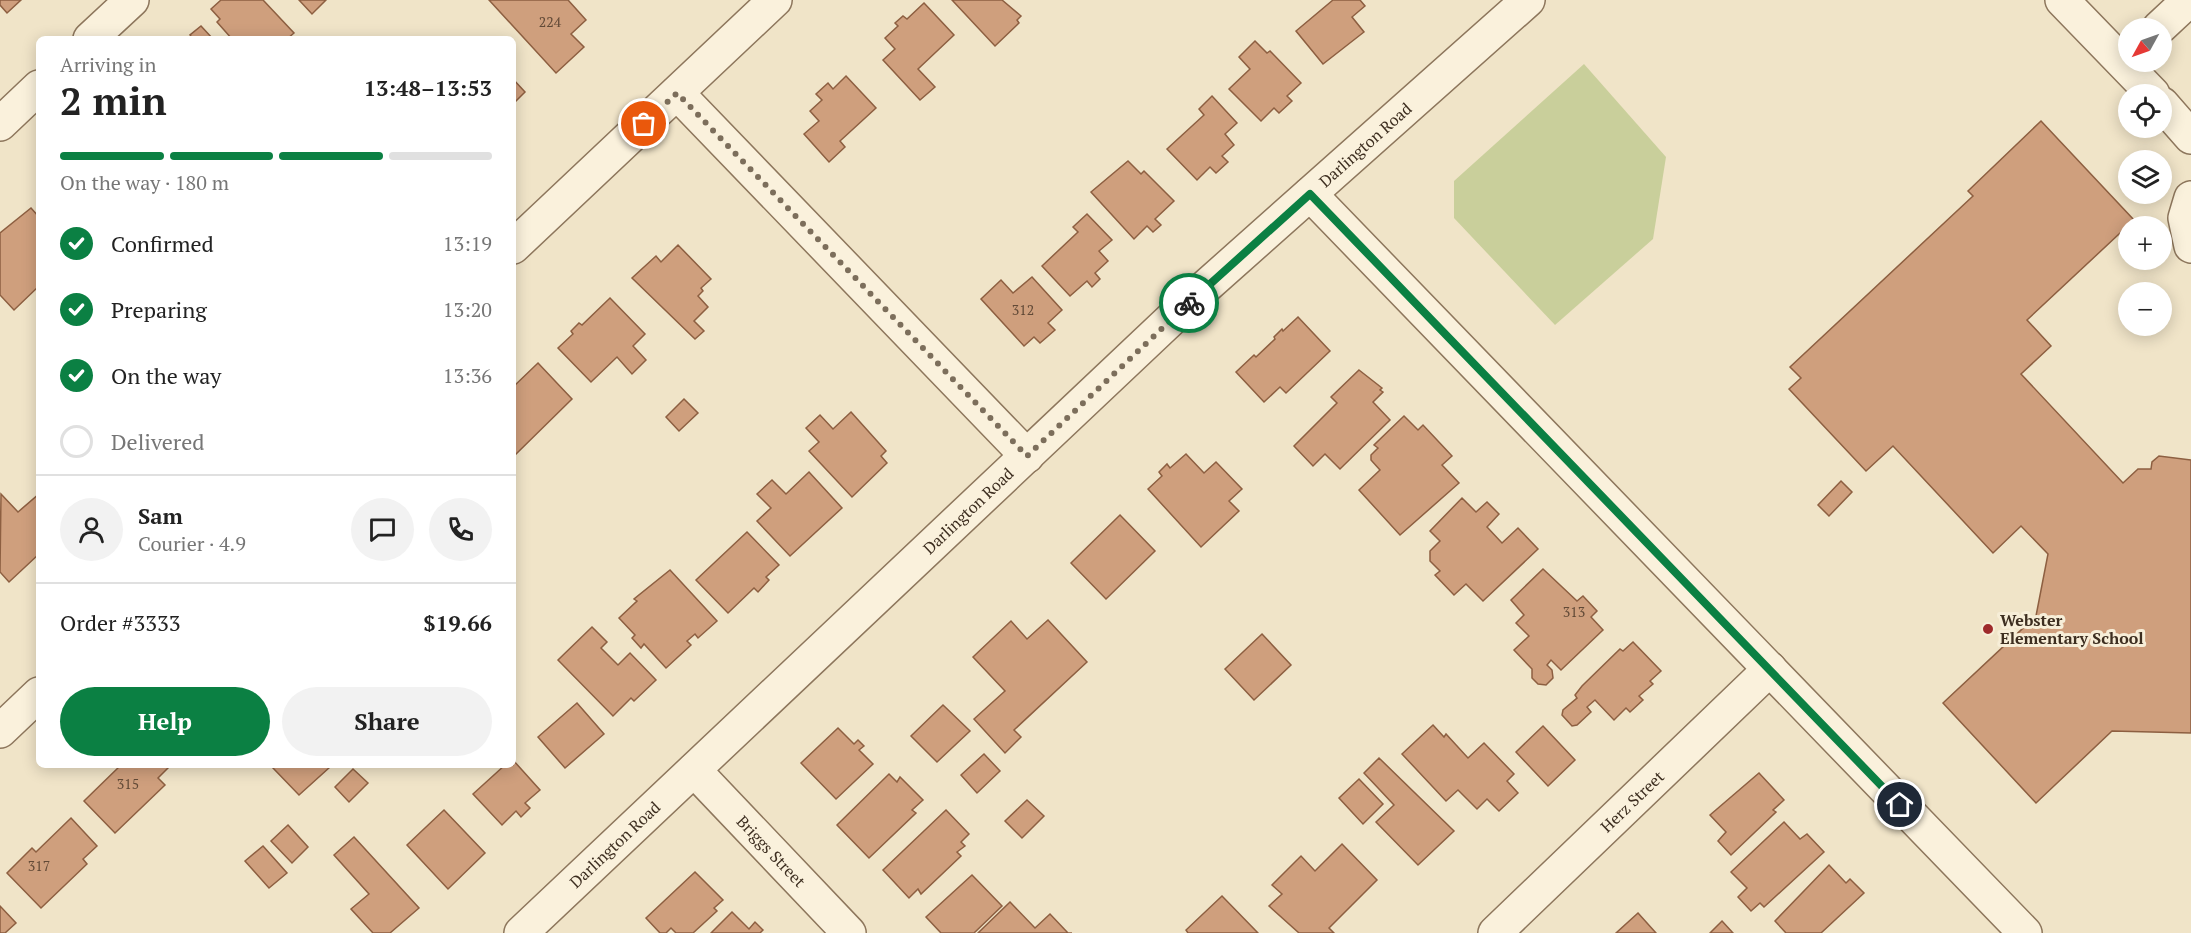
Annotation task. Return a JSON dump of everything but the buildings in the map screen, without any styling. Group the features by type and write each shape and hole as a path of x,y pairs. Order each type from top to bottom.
{"street":[{"path":"93,36 132,0"},
{"path":"516,245 775,0"},
{"name":"Darlington Road","path":"521,933 1203,289 1528,0"},
{"path":"2062,0 2118,52"},
{"path":"2169,18 2189,0"},
{"path":"2136,72 2145,84"},
{"path":"0,124 36,90"},
{"path":"677,93 1027,456"},
{"path":"2172,115 2191,136"},
{"path":"1310,194 2025,933"},
{"path":"2191,198 2185,218 2191,246"},
{"name":"Herz Street","path":"1496,933 1770,669"},
{"path":"0,731 36,697"},
{"name":"Briggs Street","path":"694,770 849,933"}],"green space":[{"path":"1584,64 1666,157 1653,239 1555,325 1454,218 1454,181"}],"way so far":[{"path":"644,124 677,93 1027,456 1189,303"}],"place":[{"name":"Webster Elementary School","path":"1988,629"}],"route":[{"path":"1189,303 1310,194 1900,805"}]}
